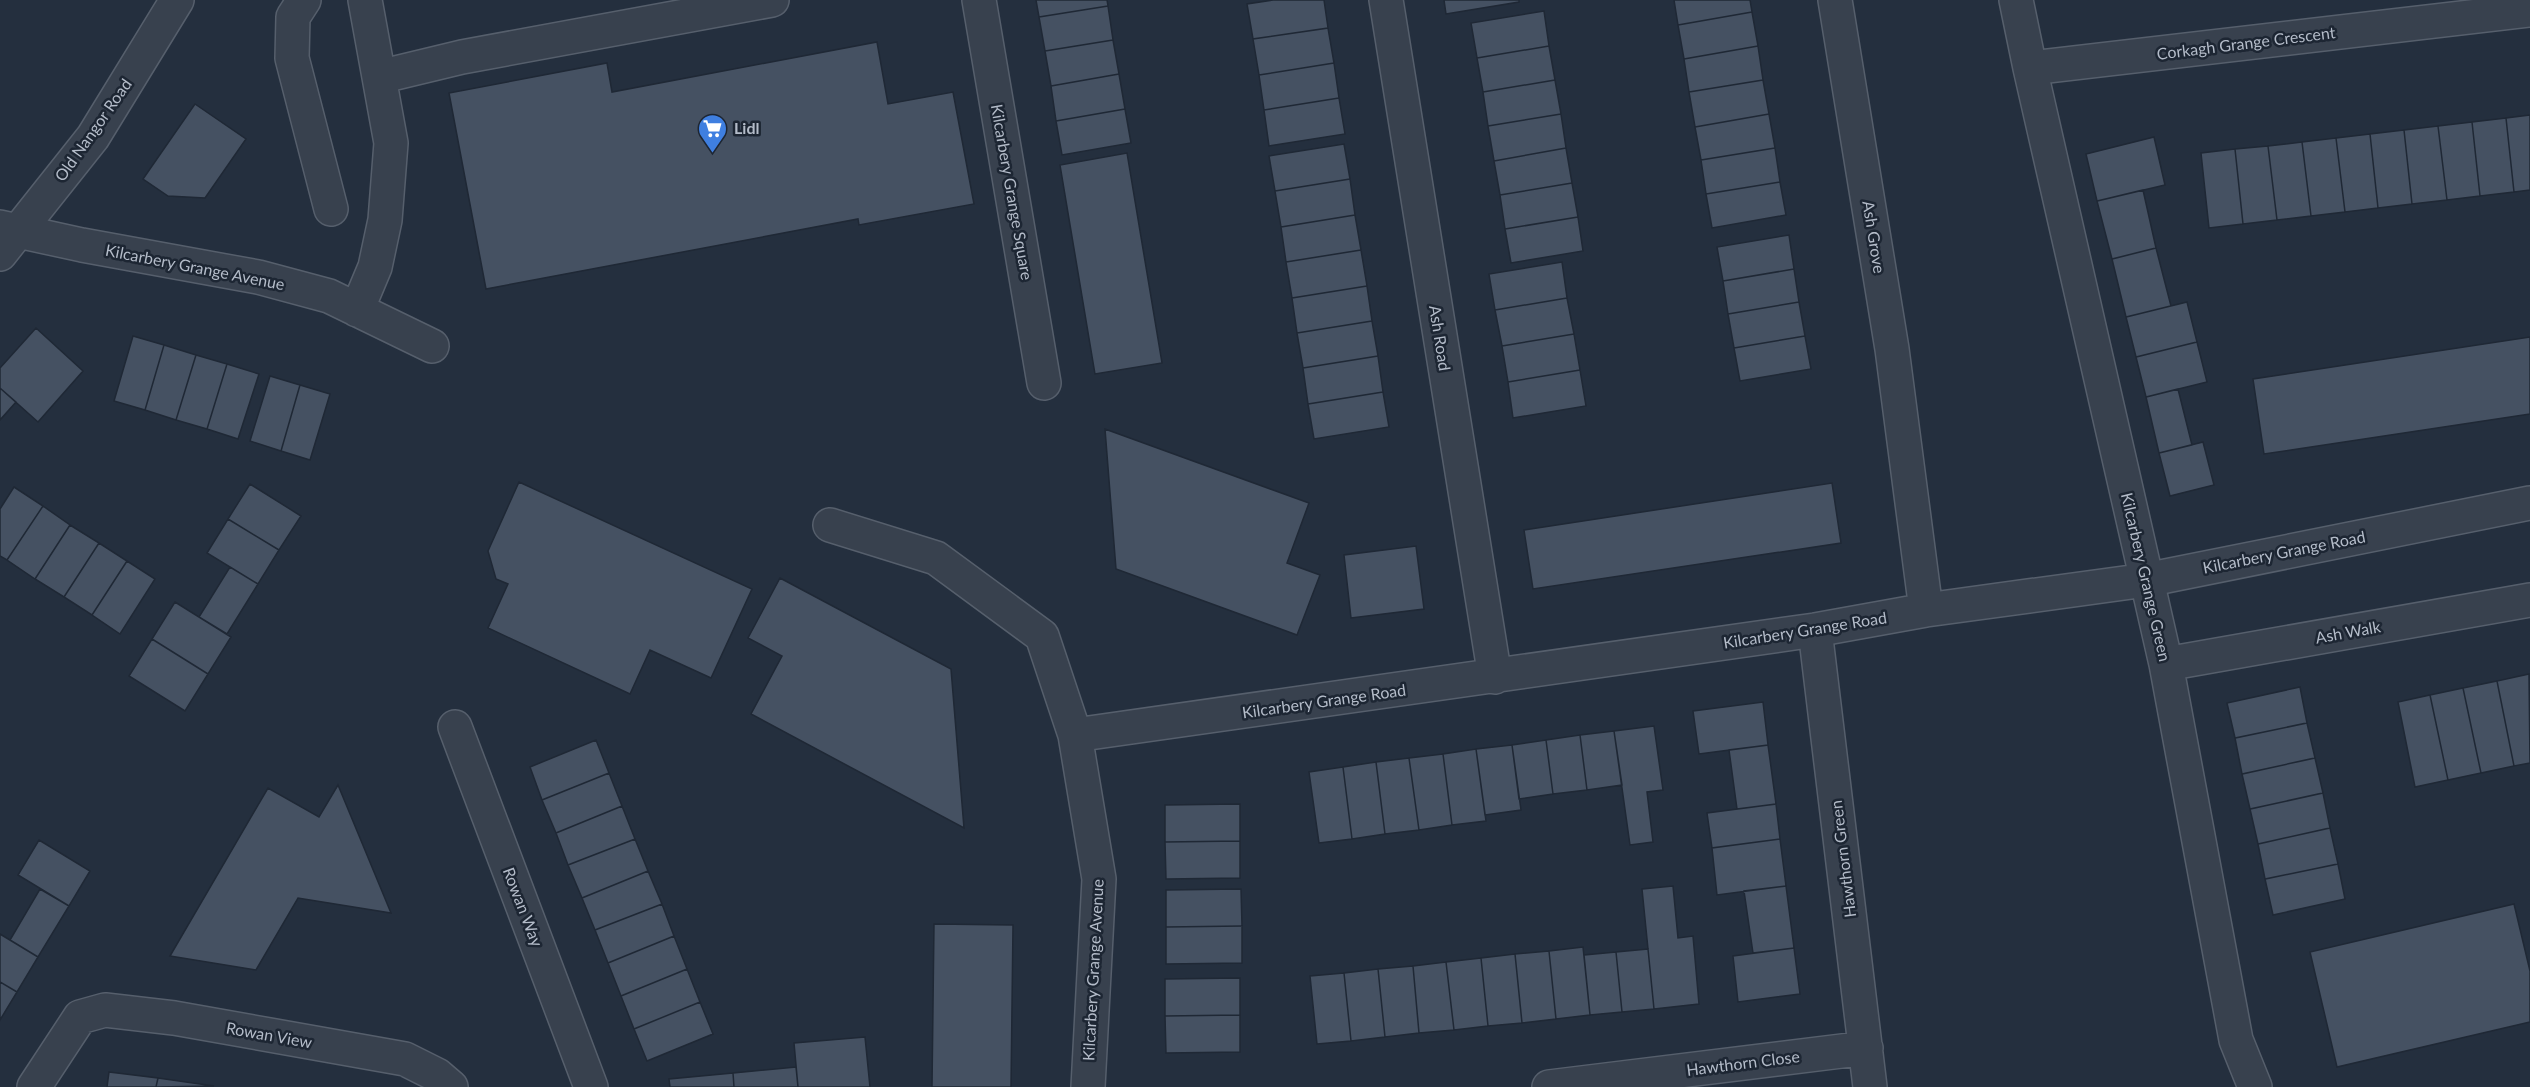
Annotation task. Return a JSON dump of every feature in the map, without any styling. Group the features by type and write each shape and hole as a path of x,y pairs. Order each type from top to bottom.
{"street":[{"name":"Old Nangor Road","path":"6,238 93,137 177,0"},
{"path":"304,0 292,16 292,58 331,209"},
{"path":"357,310 375,267 385,220 391,143 364,0"},
{"path":"379,77 462,57 772,0"},
{"name":"Kilcarbery Grange Square","path":"979,0 1044,383"},
{"name":"Ash Road","path":"1386,0 1495,677"},
{"name":"Ash Grove","path":"1836,0 1892,349 1926,610"},
{"path":"2016,0 2030,68"},
{"name":"Corkagh Grange Crescent","path":"2030,68 2530,10"},
{"name":"Kilcarbery Grange Green","path":"2030,68 2166,664 2236,1040 2255,1087"},
{"name":"Kilcarbery Grange Avenue","path":"6,238 258,277 329,296 432,346"},
{"name":"Kilcarbery Grange Road","path":"1076,735 1495,677 1815,630 1926,610 2146,580 2530,503"},
{"name":"Kilcarbery Grange Avenue","path":"830,525 936,558 1042,636 1076,735 1098,879 1088,1087"},
{"name":"Ash Walk","path":"2166,664 2530,600"},
{"name":"Hawthorn Green","path":"1815,630 1870,1087"},
{"name":"Rowan Way","path":"455,727 591,1087"},
{"name":"Rowan View","path":"34,1087 80,1017 105,1010 174,1018 405,1059 437,1075 451,1087"},
{"name":"Hawthorn Close","path":"1549,1087 1866,1048"}],"building":[{"path":"1036,0 1107,0 1108,6 1039,17"},
{"path":"1273,0 1324,0 1328,28 1253,39 1247,4"},
{"path":"1444,0 1519,0 1519,2 1446,14"},
{"path":"1674,0 1750,0 1752,12 1678,25"},
{"path":"1108,6 1113,40 1045,51 1039,17"},
{"path":"1544,11 1549,46 1477,58 1471,23"},
{"path":"1752,12 1758,46 1684,59 1678,25"},
{"path":"1328,28 1334,63 1259,75 1253,39"},
{"path":"1113,40 1119,74 1051,86 1045,51"},
{"name":"Lidl","path":"877,42 888,104 953,92 974,204 859,225 858,219 486,289 449,93 607,63 612,92"},
{"path":"1549,46 1555,80 1483,92 1477,58"},
{"path":"1758,46 1763,80 1689,92 1684,59"},
{"path":"1334,63 1339,98 1264,110 1259,75"},
{"path":"1119,74 1125,109 1056,121 1051,86"},
{"path":"1555,80 1561,114 1488,126 1483,92"},
{"path":"1763,80 1769,114 1695,127 1689,92"},
{"path":"1339,98 1345,134 1269,146 1264,110"},
{"path":"195,104 246,139 205,198 168,196 143,179"},
{"path":"1125,109 1131,143 1062,155 1056,121"},
{"path":"1561,114 1566,148 1494,161 1488,126"},
{"path":"1769,114 1775,148 1701,160 1695,127"},
{"path":"2530,115 2530,190 2514,192 2506,118"},
{"path":"2506,118 2514,192 2480,196 2472,122"},
{"path":"2472,122 2480,196 2447,200 2438,126"},
{"path":"2438,126 2447,200 2412,204 2404,130"},
{"path":"2404,130 2412,204 2378,208 2370,134"},
{"path":"2370,134 2378,208 2345,212 2336,138"},
{"path":"2154,137 2165,185 2097,201 2086,154"},
{"path":"2336,138 2345,212 2311,216 2302,142"},
{"path":"2302,142 2311,216 2277,220 2268,146"},
{"path":"1344,144 1350,179 1275,191 1269,156"},
{"path":"2268,146 2277,220 2243,224 2235,149"},
{"path":"1566,148 1572,183 1500,195 1494,161"},
{"path":"1775,148 1780,182 1706,194 1701,160"},
{"path":"2235,149 2243,224 2209,228 2201,153"},
{"path":"1127,153 1162,363 1095,374 1060,165"},
{"path":"1350,179 1355,215 1281,227 1275,191"},
{"path":"1780,182 1786,215 1712,228 1706,194"},
{"path":"1572,183 1578,217 1505,229 1500,195"},
{"path":"2143,190 2156,248 2112,259 2097,201"},
{"path":"1355,215 1361,250 1286,262 1281,227"},
{"path":"1578,217 1583,251 1511,263 1505,229"},
{"path":"1789,235 1794,269 1723,281 1717,247"},
{"path":"2156,248 2171,306 2126,317 2112,259"},
{"path":"1361,250 1367,286 1292,298 1286,262"},
{"path":"1562,262 1567,298 1495,310 1489,274"},
{"path":"1794,269 1799,302 1728,314 1723,281"},
{"path":"1367,286 1372,321 1297,333 1292,298"},
{"path":"1567,298 1574,334 1502,346 1495,310"},
{"path":"1799,302 1805,336 1734,348 1728,314"},
{"path":"2187,302 2197,342 2136,357 2126,317"},
{"path":"1372,321 1378,356 1303,368 1297,333"},
{"path":"36,328 83,371 38,422 0,388 0,368"},
{"path":"1574,334 1580,370 1508,382 1502,346"},
{"path":"133,336 164,345 145,410 114,401"},
{"path":"1805,336 1811,369 1740,381 1734,348"},
{"path":"2530,337 2530,414 2264,454 2253,379"},
{"path":"2197,342 2207,382 2146,397 2136,357"},
{"path":"164,345 196,355 176,420 145,410"},
{"path":"196,355 227,364 207,429 176,420"},
{"path":"1378,356 1383,392 1308,404 1303,368"},
{"path":"227,364 259,374 238,439 207,429"},
{"path":"1580,370 1586,406 1513,418 1508,382"},
{"path":"270,376 300,385 281,451 250,441"},
{"path":"300,385 330,394 310,460 281,451"},
{"path":"0,388 16,402 0,420"},
{"path":"2178,389 2192,445 2159,453 2146,397"},
{"path":"1383,392 1389,427 1314,439 1308,404"},
{"path":"1105,429 1309,503 1287,563 1320,575 1297,635 1116,569"},
{"path":"2203,442 2214,485 2170,496 2159,453"},
{"path":"519,482 752,589 711,678 650,650 630,694 488,628 508,584 496,579 488,551"},
{"path":"1832,483 1841,543 1533,589 1524,530"},
{"path":"250,484 301,516 279,550 228,519"},
{"path":"14,487 43,506 7,560 0,556 0,509"},
{"path":"43,506 70,525 35,579 7,560"},
{"path":"228,519 279,550 258,584 207,553"},
{"path":"70,525 99,543 64,597 35,579"},
{"path":"99,543 127,561 92,615 64,597"},
{"path":"1416,546 1424,609 1351,618 1344,555"},
{"path":"127,561 155,579 120,634 92,615"},
{"path":"230,567 258,584 227,634 199,617"},
{"path":"780,578 951,669 964,828 751,714 782,656 748,638"},
{"path":"175,602 231,637 208,674 152,639"},
{"path":"152,639 208,674 185,711 129,676"},
{"path":"2529,674 2530,763 2514,766 2497,681"},
{"path":"2497,681 2514,766 2481,773 2463,688"},
{"path":"2300,687 2307,723 2235,738 2227,703"},
{"path":"2463,688 2481,773 2448,780 2430,695"},
{"path":"2430,695 2448,780 2415,787 2398,702"},
{"path":"1763,702 1768,745 1699,754 1693,711"},
{"path":"2307,723 2315,758 2242,774 2235,738"},
{"path":"1654,726 1663,790 1647,792 1653,842 1630,845 1614,731"},
{"path":"1614,731 1622,785 1587,790 1580,735"},
{"path":"1580,735 1587,790 1553,794 1546,740"},
{"path":"596,740 609,773 542,800 530,767"},
{"path":"1546,740 1553,794 1519,799 1512,745"},
{"path":"1512,745 1521,810 1485,815 1476,749"},
{"path":"1768,745 1776,804 1737,809 1729,750"},
{"path":"1476,749 1486,821 1452,825 1443,754"},
{"path":"1443,754 1452,825 1419,830 1409,758"},
{"path":"1409,758 1419,830 1385,834 1376,762"},
{"path":"2315,758 2323,793 2250,809 2242,774"},
{"path":"1376,762 1385,834 1352,839 1343,767"},
{"path":"1343,767 1352,839 1319,843 1309,772"},
{"path":"609,773 622,806 556,833 542,800"},
{"path":"338,785 391,913 298,898 256,970 170,956 268,788 319,817"},
{"path":"2323,793 2330,828 2258,844 2250,809"},
{"path":"1240,804 1240,841 1165,842 1165,805"},
{"path":"1776,804 1780,839 1712,848 1707,813"},
{"path":"622,806 635,839 568,865 556,833"},
{"path":"2330,828 2338,864 2265,879 2258,844"},
{"path":"635,839 648,871 582,898 568,865"},
{"path":"1780,839 1786,886 1717,895 1712,848"},
{"path":"39,840 90,871 69,906 18,875"},
{"path":"1240,841 1240,878 1166,879 1165,842"},
{"path":"2338,864 2345,899 2273,915 2265,879"},
{"path":"648,871 662,904 595,930 582,898"},
{"path":"1673,886 1678,938 1693,936 1699,1004 1654,1009 1642,889"},
{"path":"1786,886 1794,948 1753,953 1744,891"},
{"path":"40,889 69,906 38,957 10,940"},
{"path":"1241,889 1242,926 1166,927 1166,890"},
{"path":"662,904 674,936 608,963 595,930"},
{"path":"2514,904 2530,971 2530,1022 2337,1067 2310,952"},
{"path":"934,924 1013,925 1011,1087 932,1087"},
{"path":"1242,926 1242,963 1166,964 1166,927"},
{"path":"0,934 38,957 17,992 0,982"},
{"path":"674,936 687,969 621,996 608,963"},
{"path":"1583,947 1590,1015 1556,1019 1549,951"},
{"path":"1794,948 1800,994 1738,1002 1733,956"},
{"path":"1648,949 1654,1009 1622,1012 1616,952"},
{"path":"1549,951 1556,1019 1522,1023 1515,954"},
{"path":"1616,952 1622,1012 1590,1015 1584,955"},
{"path":"1515,954 1522,1023 1488,1026 1481,958"},
{"path":"1481,958 1488,1026 1454,1030 1446,962"},
{"path":"1446,962 1454,1030 1419,1033 1413,966"},
{"path":"1413,966 1419,1033 1385,1037 1378,969"},
{"path":"687,969 700,1002 634,1029 621,996"},
{"path":"1378,969 1385,1037 1351,1041 1344,973"},
{"path":"1344,973 1351,1041 1317,1044 1310,976"},
{"path":"1240,978 1240,1015 1165,1016 1165,979"},
{"path":"0,982 17,992 0,1020"},
{"path":"700,1002 713,1034 647,1061 634,1029"},
{"path":"1240,1015 1240,1052 1166,1053 1165,1016"},
{"path":"865,1037 870,1087 798,1087 794,1043"},
{"path":"796,1067 798,1087 734,1087 733,1073"},
{"path":"109,1072 158,1078 156,1087 107,1087"},
{"path":"733,1073 734,1087 670,1087 669,1079"},
{"path":"158,1078 214,1086 156,1087"}],"place":[{"name":"Lidl","path":"713,154"}]}
